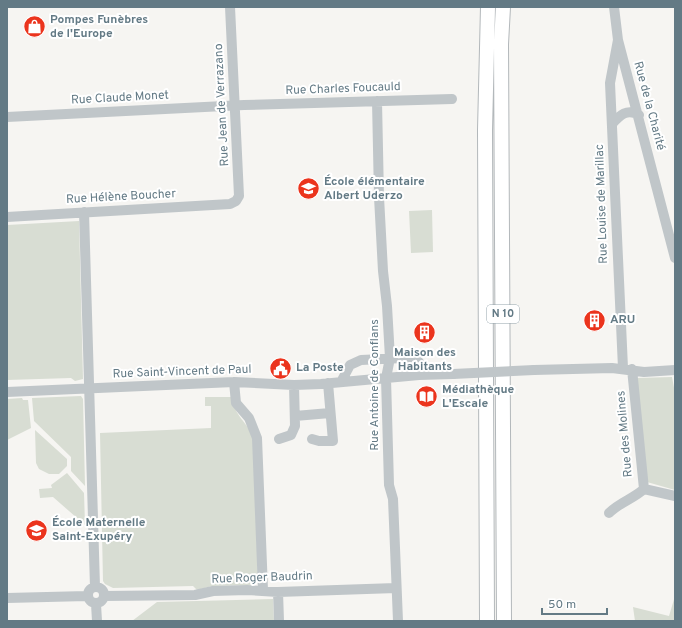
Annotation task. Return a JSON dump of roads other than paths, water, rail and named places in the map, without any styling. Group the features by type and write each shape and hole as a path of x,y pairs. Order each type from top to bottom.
{"highway":[{"name":"N 10","path":"487,621 485,130 488,7"},
{"name":"N 10","path":"503,7 504,621"},
{"path":"502,39 508,7"}],"street":[{"name":"Rue Jean de Verrazano","path":"230,7 239,196 236,201"},
{"name":"Rue de la Charité","path":"614,7 618,40 639,115 675,258"},
{"name":"Rue Louise de Marillac","path":"618,40 611,74 612,124 628,369"},
{"name":"Rue Charles Foucauld","path":"235,106 452,99"},
{"name":"Rue Antoine de Conflans","path":"377,101 379,197 383,272 388,306 390,358 386,378 389,485 393,499 398,621"},
{"name":"Rue Claude Monet","path":"7,117 235,106"},
{"path":"612,124 625,112 639,115"},
{"name":"Rue Hélène Boucher","path":"7,217 230,204 236,201"},
{"path":"84,212 95,587"},
{"path":"341,382 350,365 361,360 403,358 419,362"},
{"path":"628,369 644,365 675,364"},
{"path":"628,369 644,372 675,370"},
{"name":"Rue Saint-Vincent de Paul","path":"7,392 234,382 294,385 386,378 534,370 628,369"},
{"name":"Rue des Molines","path":"628,369 644,489 675,496"},
{"path":"234,382 236,403 249,418 257,438 264,590"},
{"path":"312,439 319,441 336,441 330,413 328,383"},
{"path":"279,439 291,435 295,426 294,385"},
{"path":"295,416 330,413"},
{"path":"609,513 618,505 644,489"},
{"path":"87,596 89,591 95,587"},
{"path":"95,587 101,589 104,596 101,601 96,604"},
{"name":"Rue Roger Baudrin","path":"104,596 195,595 213,591 264,590 278,592 396,588"},
{"path":"278,592 279,621"},
{"path":"7,598 87,596"},
{"path":"87,596 89,601 96,604"},
{"path":"96,604 97,621"}],"place":[{"name":"Pompes Funèbres de l'Europe","path":"34,27"},
{"name":"École élémentaire Albert Uderzo","path":"308,189"},
{"name":"ARU","path":"595,320"},
{"name":"Maison des Habitants","path":"425,332"},
{"name":"La Poste","path":"281,368"},
{"name":"Médiathèque L'Escale","path":"426,397"},
{"name":"École Maternelle Saint-Exupéry","path":"37,530"}]}
